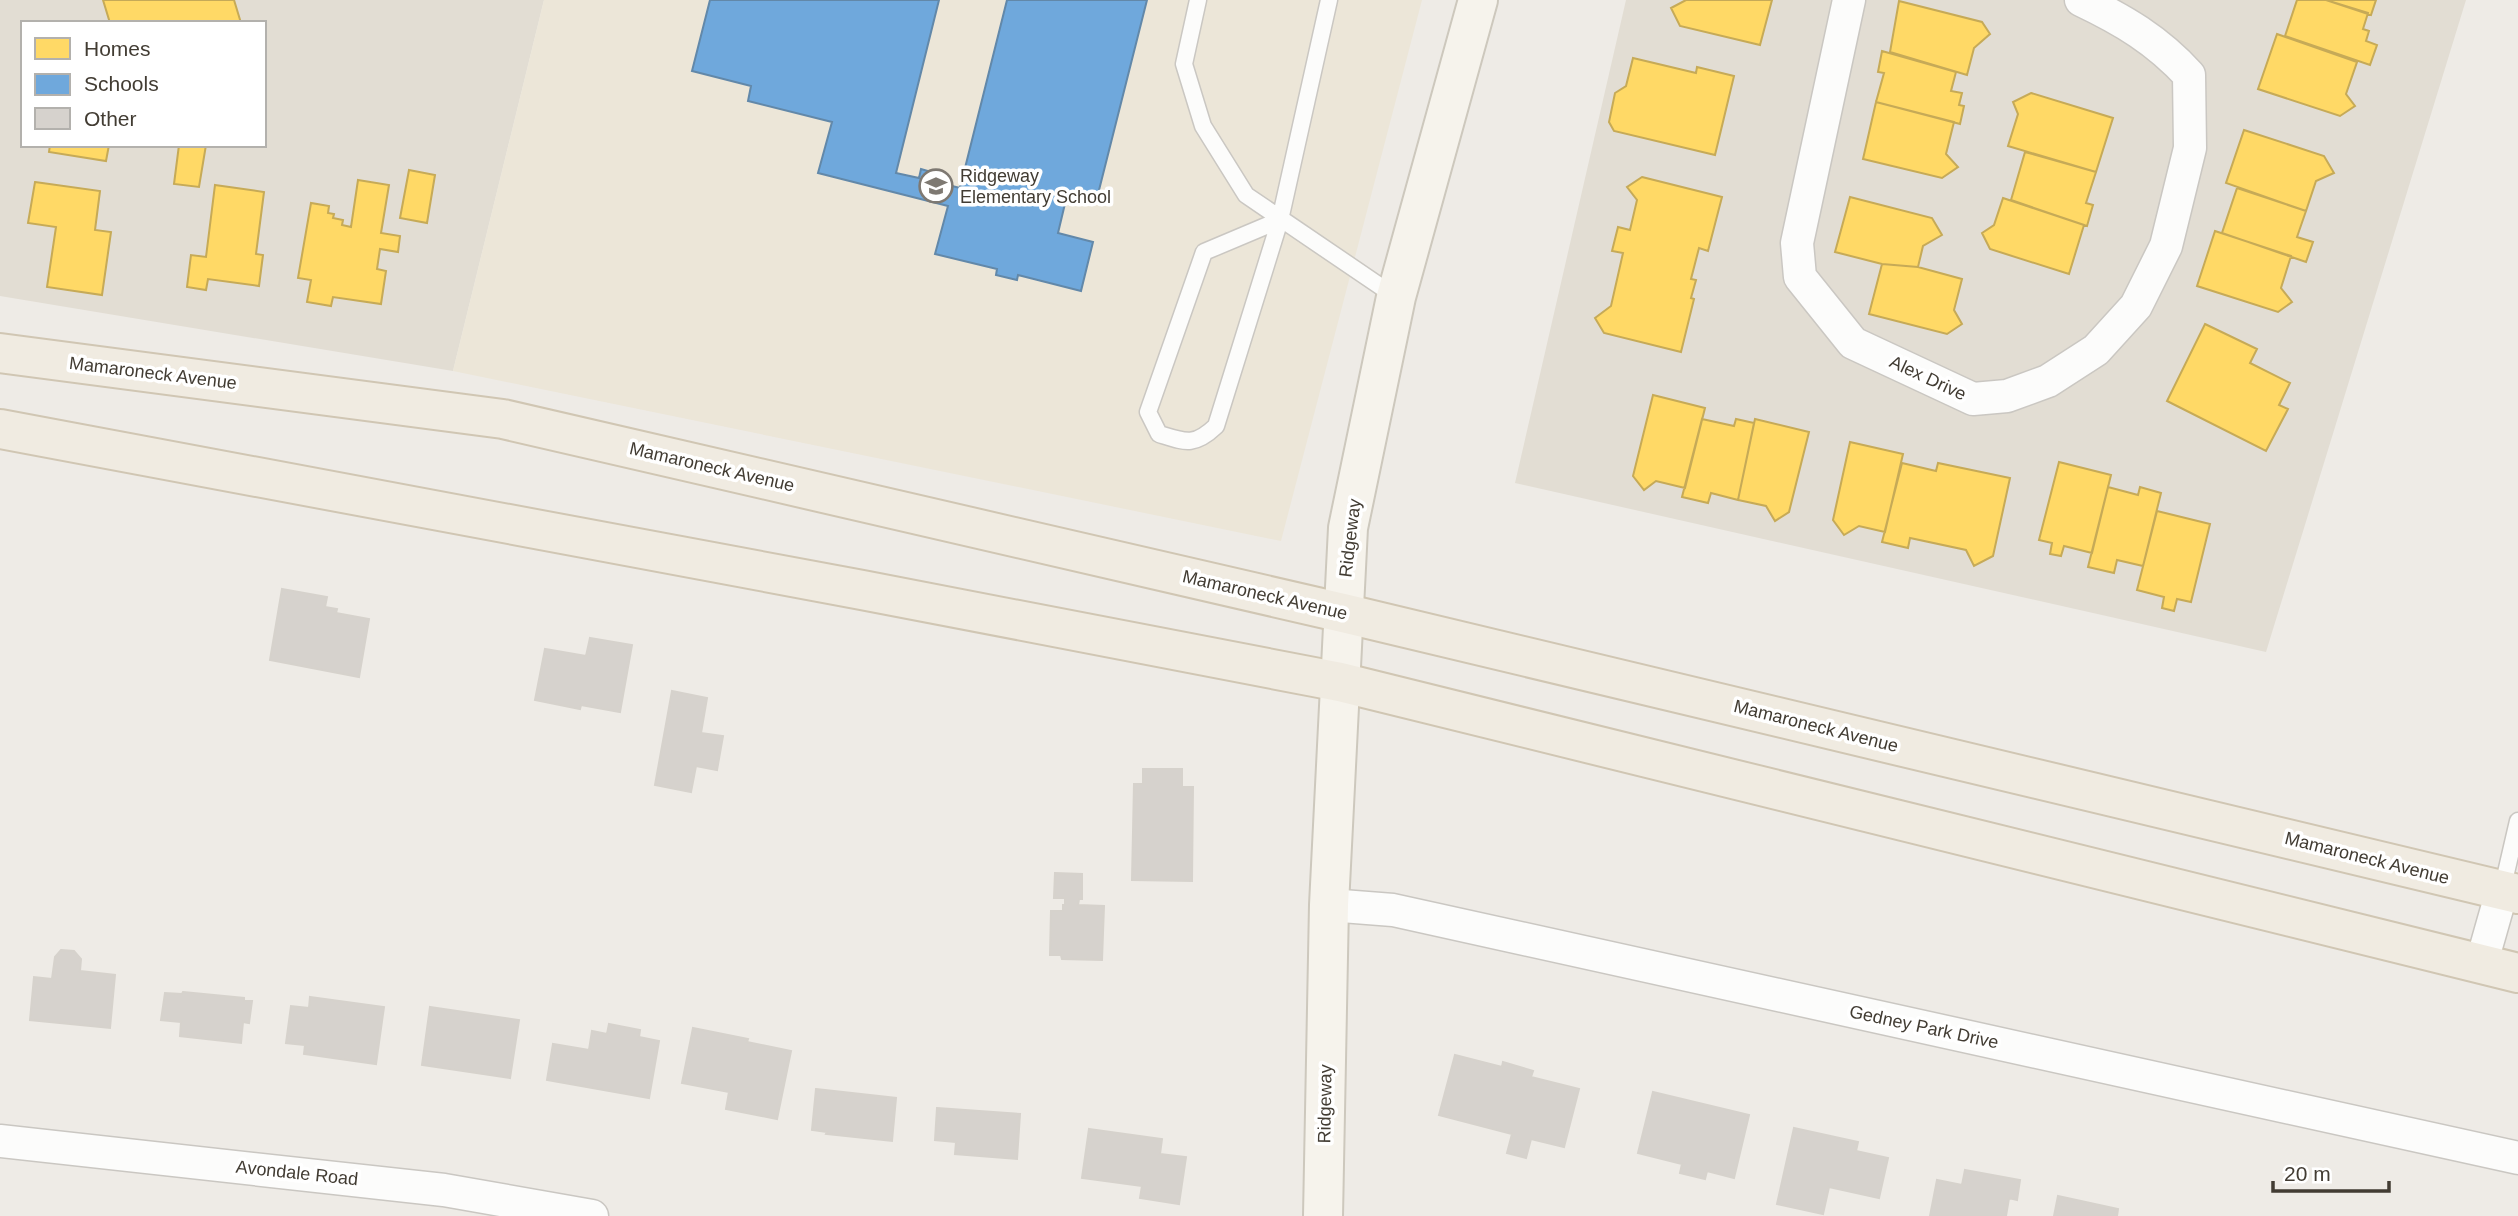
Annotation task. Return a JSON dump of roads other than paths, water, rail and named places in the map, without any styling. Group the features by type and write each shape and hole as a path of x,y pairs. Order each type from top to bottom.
{"main road":[{"name":"Mamaroneck Avenue","path":"0,353 503,419 1343,612 2510,892"},
{"path":"0,429 1340,682 2518,973"}],"street":[{"name":"Ridgeway","path":"1323,1216 1329,905 1348,528 1396,297 1478,0"},
{"name":"Alex Drive","path":"1849,0 1797,243 1800,277 1853,342 1973,400 2007,396 2048,381 2096,350 2136,306 2166,246 2190,148 2189,75 2175,59 2126,22 2081,0"},
{"path":"2481,965 2510,892"},
{"name":"Gedney Park Drive","path":"1329,905 1393,910 2518,1158"},
{"name":"Avondale Road","path":"0,1141 444,1190 592,1216"}],"lane":[{"path":"1198,0 1184,64 1203,126 1246,195 1396,297"},
{"path":"1280,220 1204,252 1148,412 1159,434 1187,443 1204,437 1216,426 1280,220 1329,0"},
{"path":"2510,892 2518,821"}],"place":[{"name":"Ridgeway Elementary School","path":"936,186"}]}
